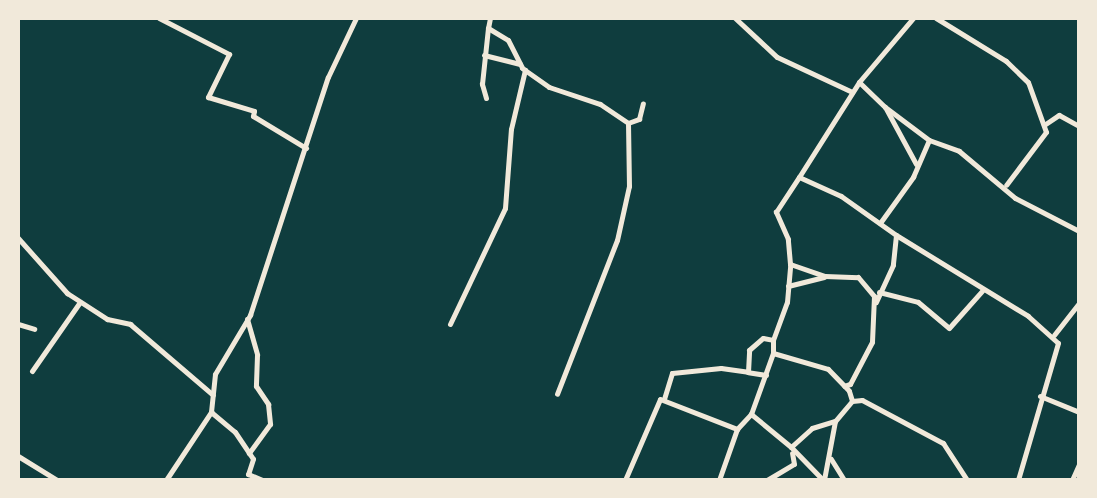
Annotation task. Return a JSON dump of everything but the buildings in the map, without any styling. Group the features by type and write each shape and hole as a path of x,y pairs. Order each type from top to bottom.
{"street":[{"path":"159,18 229,54 208,97 254,111 253,116 306,148"},
{"path":"166,480 211,412 215,374 247,319 328,77 356,18"},
{"path":"486,98 484,55 490,18"},
{"path":"735,18 777,57 852,92"},
{"path":"719,480 737,429 751,414 766,375 788,286 790,264 788,239 776,212 852,92 913,18"},
{"path":"936,18 1006,61 1028,82 1046,132 1006,185"},
{"path":"488,28 508,40 525,70 549,87 600,104 628,123"},
{"path":"484,55 520,64"},
{"path":"450,324 505,208 511,129 525,70"},
{"path":"860,82 885,106 929,140 959,151 1006,185 1015,198 1079,231"},
{"path":"628,123 639,119 643,103"},
{"path":"885,106 907,140 916,168"},
{"path":"1044,125 1059,115 1079,126"},
{"path":"557,394 617,240 629,186 628,123"},
{"path":"880,223 916,168 929,140"},
{"path":"799,177 841,196 896,235 1054,335"},
{"path":"844,386 850,384 872,342 876,302 893,265 896,235"},
{"path":"18,238 80,302 107,319 130,324 213,395"},
{"path":"790,264 825,276"},
{"path":"788,286 825,276 858,277 876,302"},
{"path":"879,292 918,302 949,328 982,291"},
{"path":"32,371 80,302"},
{"path":"1018,480 1040,396 1056,351 1054,335 1079,303"},
{"path":"247,319 257,355 256,386 268,404 270,424 249,453"},
{"path":"18,324 34,328"},
{"path":"748,372 749,350 757,340 773,340"},
{"path":"773,353 828,369 844,386 852,401"},
{"path":"625,480 664,399 672,373 721,368 766,375"},
{"path":"1040,396 1079,412"},
{"path":"664,399 737,429"},
{"path":"791,450 812,428 835,421 852,401 862,400 943,443 967,480"},
{"path":"211,412 253,459 248,474 262,480"},
{"path":"751,414 823,480 831,459 835,421"},
{"path":"766,480 794,464 791,450"},
{"path":"18,456 57,480"},
{"path":"831,459 843,480"},
{"path":"1072,480 1079,464"}]}
